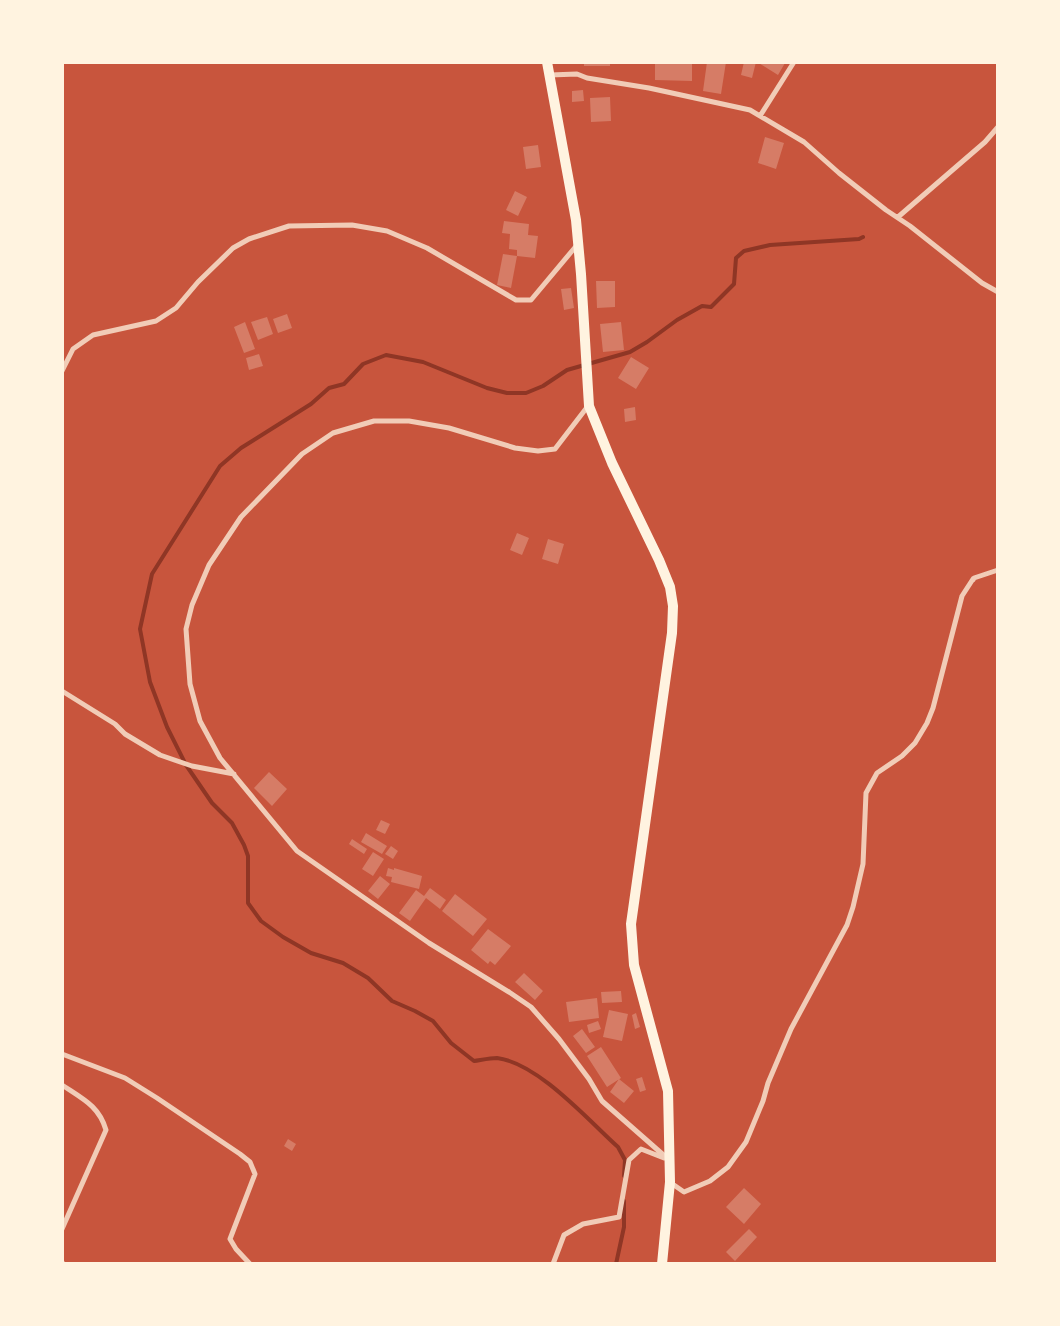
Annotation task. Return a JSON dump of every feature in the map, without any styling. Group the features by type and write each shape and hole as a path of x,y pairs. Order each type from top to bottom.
{"main road":[{"path":"547,62 576,220 589,406 612,463 659,560 670,587 673,606 672,632 631,924 634,965 668,1091 670,1182 662,1264"}],"street":[{"path":"760,116 794,62"},
{"path":"549,75 577,74 587,78 649,88 750,110 804,142 838,173 982,283 998,292"},
{"path":"898,217 985,142 998,127"},
{"path":"62,371 73,349 93,336 156,321 176,308 198,282 233,248 249,239 289,226 352,224 387,231 427,248 516,300 530,300 577,244"},
{"path":"589,406 555,449 538,451 515,448 449,428 409,422 374,421 333,433 302,454 241,517 209,565 192,604 186,629 190,684 200,720 220,758 297,851 429,943 510,992 531,1007 559,1038 589,1079 602,1101 670,1160"},
{"path":"670,1182 684,1192 710,1181 728,1167 746,1142 763,1101 768,1083 792,1029 847,925 863,864 866,793 876,773 902,756 915,743 927,723 935,700 962,596 974,578 998,570"},
{"path":"62,691 115,724 125,734 160,755 192,766 234,774"},
{"path":"62,1054 124,1078 250,1162 254,1174 230,1240 250,1264"},
{"path":"62,1085 94,1107 102,1118 106,1130 62,1229"},
{"path":"553,1264 564,1235 583,1224 619,1218 629,1160 641,1148 670,1160"}],"building":[{"path":"584,62 610,62 610,66 584,66"},
{"path":"655,62 680,64 680,62 692,62 692,81 655,80"},
{"path":"707,62 726,62 721,94 703,91"},
{"path":"744,62 756,62 752,78 741,75"},
{"path":"757,62 784,62 785,63 778,75"},
{"path":"583,90 584,101 572,102 572,91"},
{"path":"610,97 611,121 591,122 590,98"},
{"path":"765,137 784,143 776,169 758,163"},
{"path":"538,145 541,167 526,169 523,147"},
{"path":"515,191 527,197 518,216 506,210"},
{"path":"504,221 529,224 528,235 538,236 535,258 517,256 517,250 509,249 510,234 502,233"},
{"path":"503,254 517,256 511,288 497,285"},
{"path":"596,281 615,281 615,307 597,308"},
{"path":"571,288 574,308 564,310 561,289"},
{"path":"287,314 292,328 278,333 273,319"},
{"path":"267,317 273,334 258,340 251,322"},
{"path":"245,322 255,349 244,353 234,327"},
{"path":"621,322 624,350 603,352 600,324"},
{"path":"259,354 263,366 249,370 246,358"},
{"path":"631,357 649,368 636,389 618,378"},
{"path":"635,407 636,420 625,422 624,409"},
{"path":"517,533 529,538 522,555 510,550"},
{"path":"548,539 564,544 558,564 542,559"},
{"path":"269,772 287,789 272,806 254,788"},
{"path":"381,820 390,824 385,834 376,830"},
{"path":"366,833 387,846 382,854 361,842"},
{"path":"352,839 367,849 364,854 349,844"},
{"path":"391,846 398,851 393,859 385,854"},
{"path":"373,852 384,859 373,876 362,869"},
{"path":"388,868 422,876 419,889 391,882 392,877 386,876"},
{"path":"380,876 390,884 378,899 368,891"},
{"path":"430,888 446,900 440,909 426,898 410,921 399,913 416,890 424,896"},
{"path":"455,894 487,919 473,936 442,911"},
{"path":"488,929 511,946 495,965 490,961 488,964 471,950"},
{"path":"524,973 543,991 535,1000 515,982"},
{"path":"621,991 622,1002 602,1003 601,992"},
{"path":"597,998 599,1018 569,1022 566,1002"},
{"path":"609,1010 628,1014 622,1041 603,1037"},
{"path":"636,1013 640,1027 635,1029 632,1015"},
{"path":"598,1021 601,1029 589,1033 587,1025"},
{"path":"582,1029 595,1047 586,1053 573,1036"},
{"path":"601,1047 621,1078 607,1087 587,1056"},
{"path":"642,1077 646,1090 640,1092 636,1079"},
{"path":"619,1079 634,1091 624,1103 610,1092"},
{"path":"288,1139 296,1144 292,1151 284,1146"},
{"path":"744,1188 761,1204 744,1224 726,1207"},
{"path":"749,1229 757,1237 735,1261 726,1252"}],"waterway":[{"path":"624,1176 625,1160 618,1147 562,1094 545,1081 513,1062 497,1058 474,1061 451,1043 433,1021 392,1001 368,978 343,963 311,953 283,937 261,921 248,903 248,856 244,845 232,823 212,803 186,765 167,727 150,682 140,629 152,574 220,466 241,448 311,404 329,388 344,384 363,364 386,355 423,362 487,388 507,393 526,393 543,386 567,370 630,352 677,320 702,306 711,307 734,284 736,258 744,251 770,245 859,239 863,237"},
{"path":"616,1264 624,1227 624,1201"}]}
